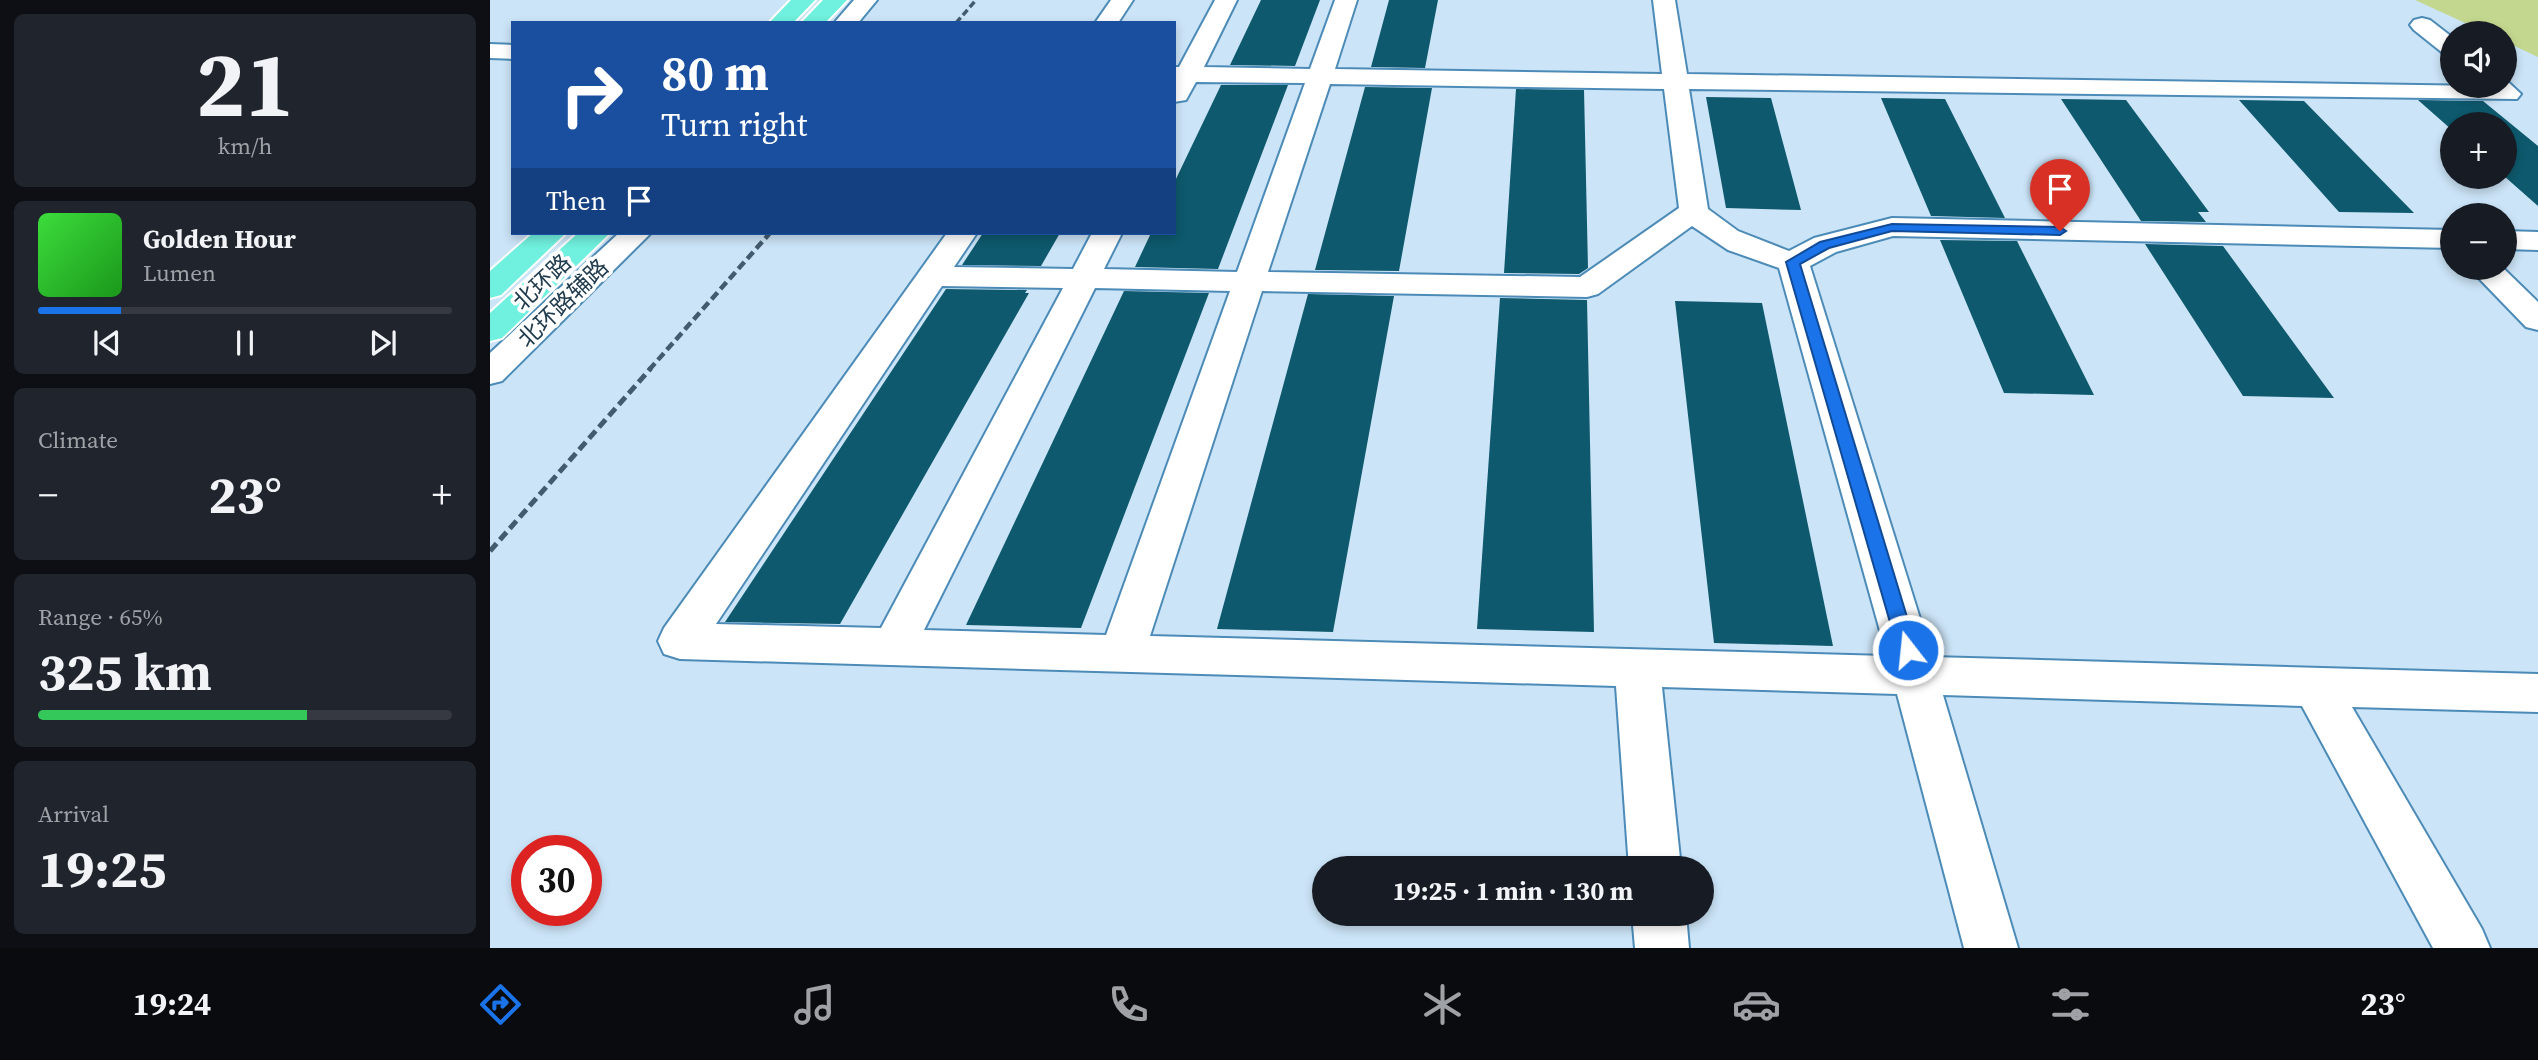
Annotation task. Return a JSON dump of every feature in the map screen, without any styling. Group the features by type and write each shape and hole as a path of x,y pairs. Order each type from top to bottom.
{"highway":[{"path":"781,21 804,0"},
{"path":"815,21 836,0"},
{"name":"北环路","path":"490,288 549,235"},
{"name":"北环路","path":"490,331 593,235"}],"street":[{"path":"847,21 866,0"},
{"path":"1107,21 1122,0"},
{"path":"1176,93 1181,75 1226,0"},
{"path":"1122,653 1346,0"},
{"path":"1664,0 1694,211 1709,227 1749,251 1793,262 1825,245 1892,227 2440,239"},
{"path":"2422,25 2440,39"},
{"path":"490,51 511,52"},
{"path":"1181,75 2440,93"},
{"path":"932,276 1587,286 1694,211"},
{"name":"北环路辅路","path":"490,373 634,235"},
{"path":"961,235 680,641 2538,693"},
{"path":"894,646 1106,235"},
{"path":"2517,240 2538,241"},
{"path":"1793,262 1915,676 1991,948"},
{"path":"2497,280 2538,320"},
{"path":"1637,668 1653,856"},
{"path":"2316,688 2463,948"},
{"path":"1659,926 1661,948"}],"green space":[{"path":"2415,0 2538,0 2538,57 2517,47 2517,21 2461,21"}],"building":[{"path":"1261,0 1320,0 1295,66 1230,65"},
{"path":"1389,0 1438,0 1425,68 1371,67"},
{"path":"1221,85 1288,85 1218,269 1135,267 1150,235 1176,235 1176,179"},
{"path":"1365,87 1432,88 1399,271 1315,270"},
{"path":"1516,89 1584,90 1588,268 1579,274 1504,273"},
{"path":"1706,97 1771,98 1801,210 1726,208"},
{"path":"1881,98 1945,99 2005,218 1931,216"},
{"path":"2061,99 2126,100 2209,212 2198,212 2206,222 2141,221"},
{"path":"2239,100 2304,101 2414,213 2339,212"},
{"path":"2418,100 2483,101 2496,112 2440,112 2440,119"},
{"path":"2517,129 2538,146 2538,206 2517,187"},
{"path":"982,235 1059,235 1041,266 962,265"},
{"path":"1940,240 2017,241 2094,395 2004,393"},
{"path":"2145,244 2223,246 2334,398 2243,396"},
{"path":"946,289 1027,290 1025,293 1029,293 840,624 725,622"},
{"path":"1124,291 1209,293 1081,628 966,625"},
{"path":"1308,294 1394,296 1333,632 1217,629"},
{"path":"1500,298 1587,300 1594,632 1477,629"},
{"path":"1675,301 1762,303 1833,646 1714,643"}],"railway":[{"path":"958,21 976,0"},
{"path":"649,370 768,235"},
{"path":"490,551 651,368"}],"route":[{"path":"1908,650 1793,262 1825,245 1892,227 2060,231"}]}
